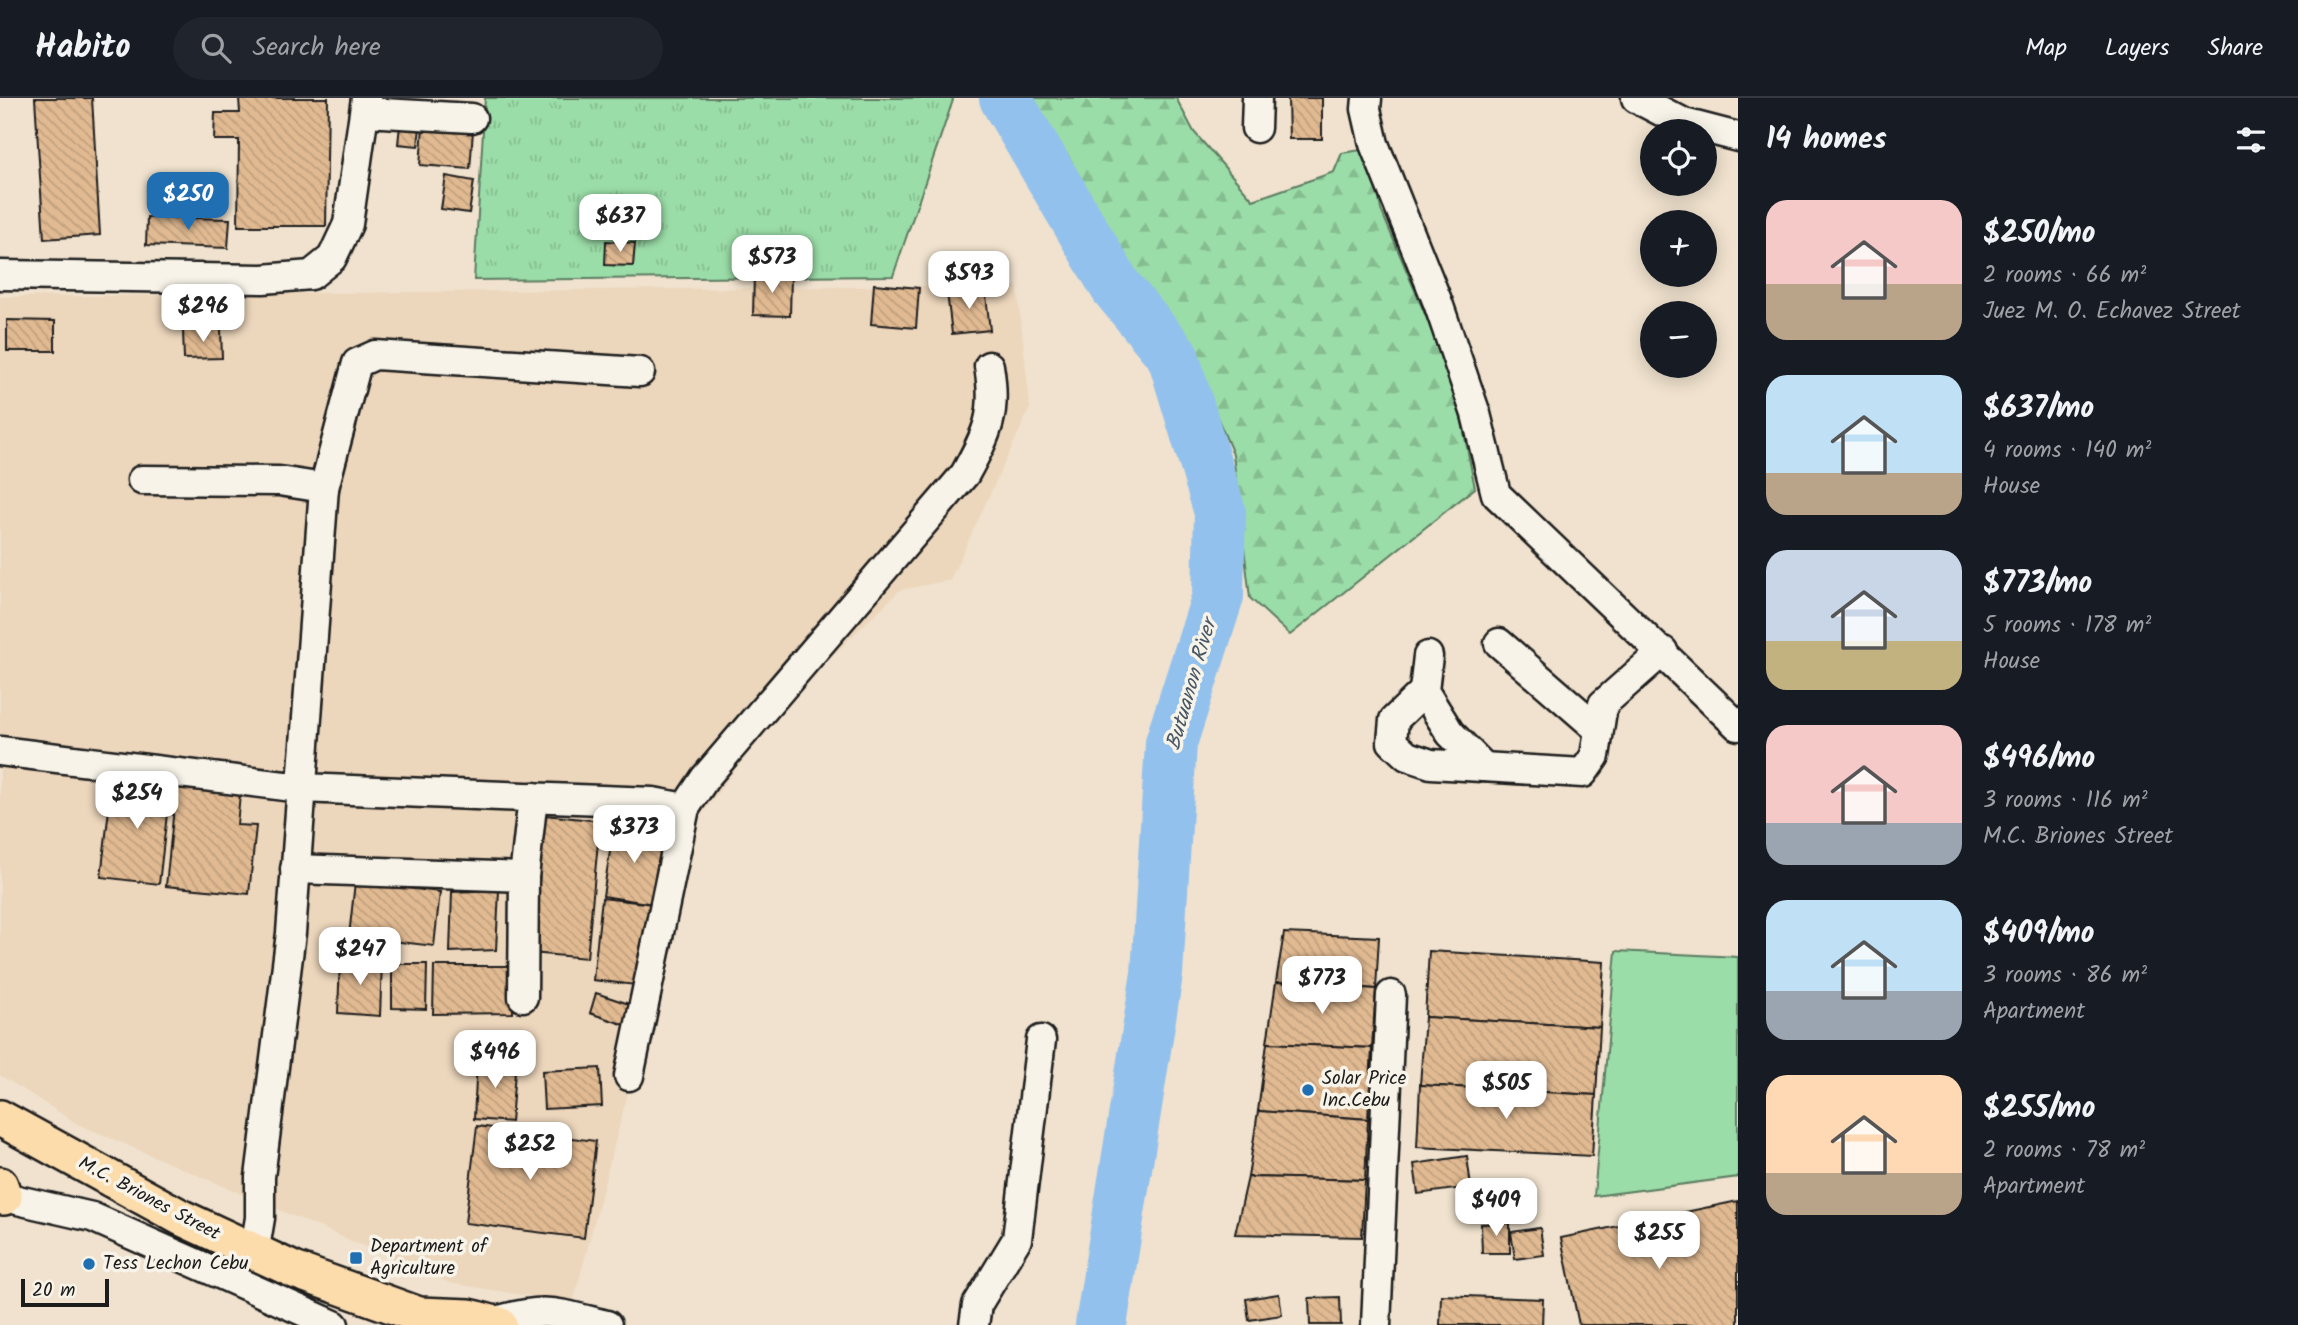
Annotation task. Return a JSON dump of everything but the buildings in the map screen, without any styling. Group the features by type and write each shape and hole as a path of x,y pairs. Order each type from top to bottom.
{"main road":[{"name":"M.C. Briones Street","path":"0,1118 182,1218 254,1254 425,1320 469,1317 495,1324"}],"street":[{"path":"1256,128 1257,98"},
{"path":"1367,98 1366,109 1374,144 1438,303 1476,414 1496,494 1663,651 1738,726"},
{"path":"1636,98 1684,123 1738,137"},
{"path":"0,275 263,279 311,275 336,252 348,224 365,105 472,118"},
{"path":"254,1254 260,1218 260,1177 291,933 324,488 357,363 375,355 640,373"},
{"path":"629,1076 685,808 705,778 965,474 986,436 994,398 989,366"},
{"path":"142,480 279,481 324,488"},
{"path":"1499,643 1598,729"},
{"path":"1424,691 1394,720 1392,743 1407,756 1431,764 1583,773 1595,756 1603,704 1663,651"},
{"path":"1428,656 1424,691 1451,733 1484,767"},
{"path":"0,751 301,788 653,802 685,808"},
{"path":"523,997 524,877 533,797"},
{"path":"295,869 524,877"},
{"path":"1376,1325 1391,995"},
{"path":"974,1325 977,1305 1017,1239 1041,1040"},
{"path":"1,1193 92,1217 334,1325"},
{"path":"495,1324 528,1311 550,1311 607,1325"}],"shaded area":[{"path":"1017,285 1030,408 950,580 900,590 783,703 700,817 573,1303 450,1283 78,1124 0,1075 0,297"}],"green space":[{"path":"485,98 953,100 893,276 474,280"},
{"path":"1023,98 1176,98 1194,132 1253,200 1334,172 1342,153 1361,150 1373,164 1381,210 1443,357 1462,422 1475,488 1290,635 1250,598 1233,454 1185,342 1123,271 1053,160"},
{"path":"1616,951 1738,957 1738,1177 1594,1196"}],"waterway":[{"name":"Butuanon River","path":"1005,98 1116,287 1173,356 1220,512 1218,596 1171,743 1157,974 1101,1325"}],"place":[{"name":"Solar Price Inc.Cebu","path":"1308,1090"},
{"name":"Department of Agriculture","path":"356,1258"},
{"name":"Tess Lechon Cebu","path":"89,1264"}]}
